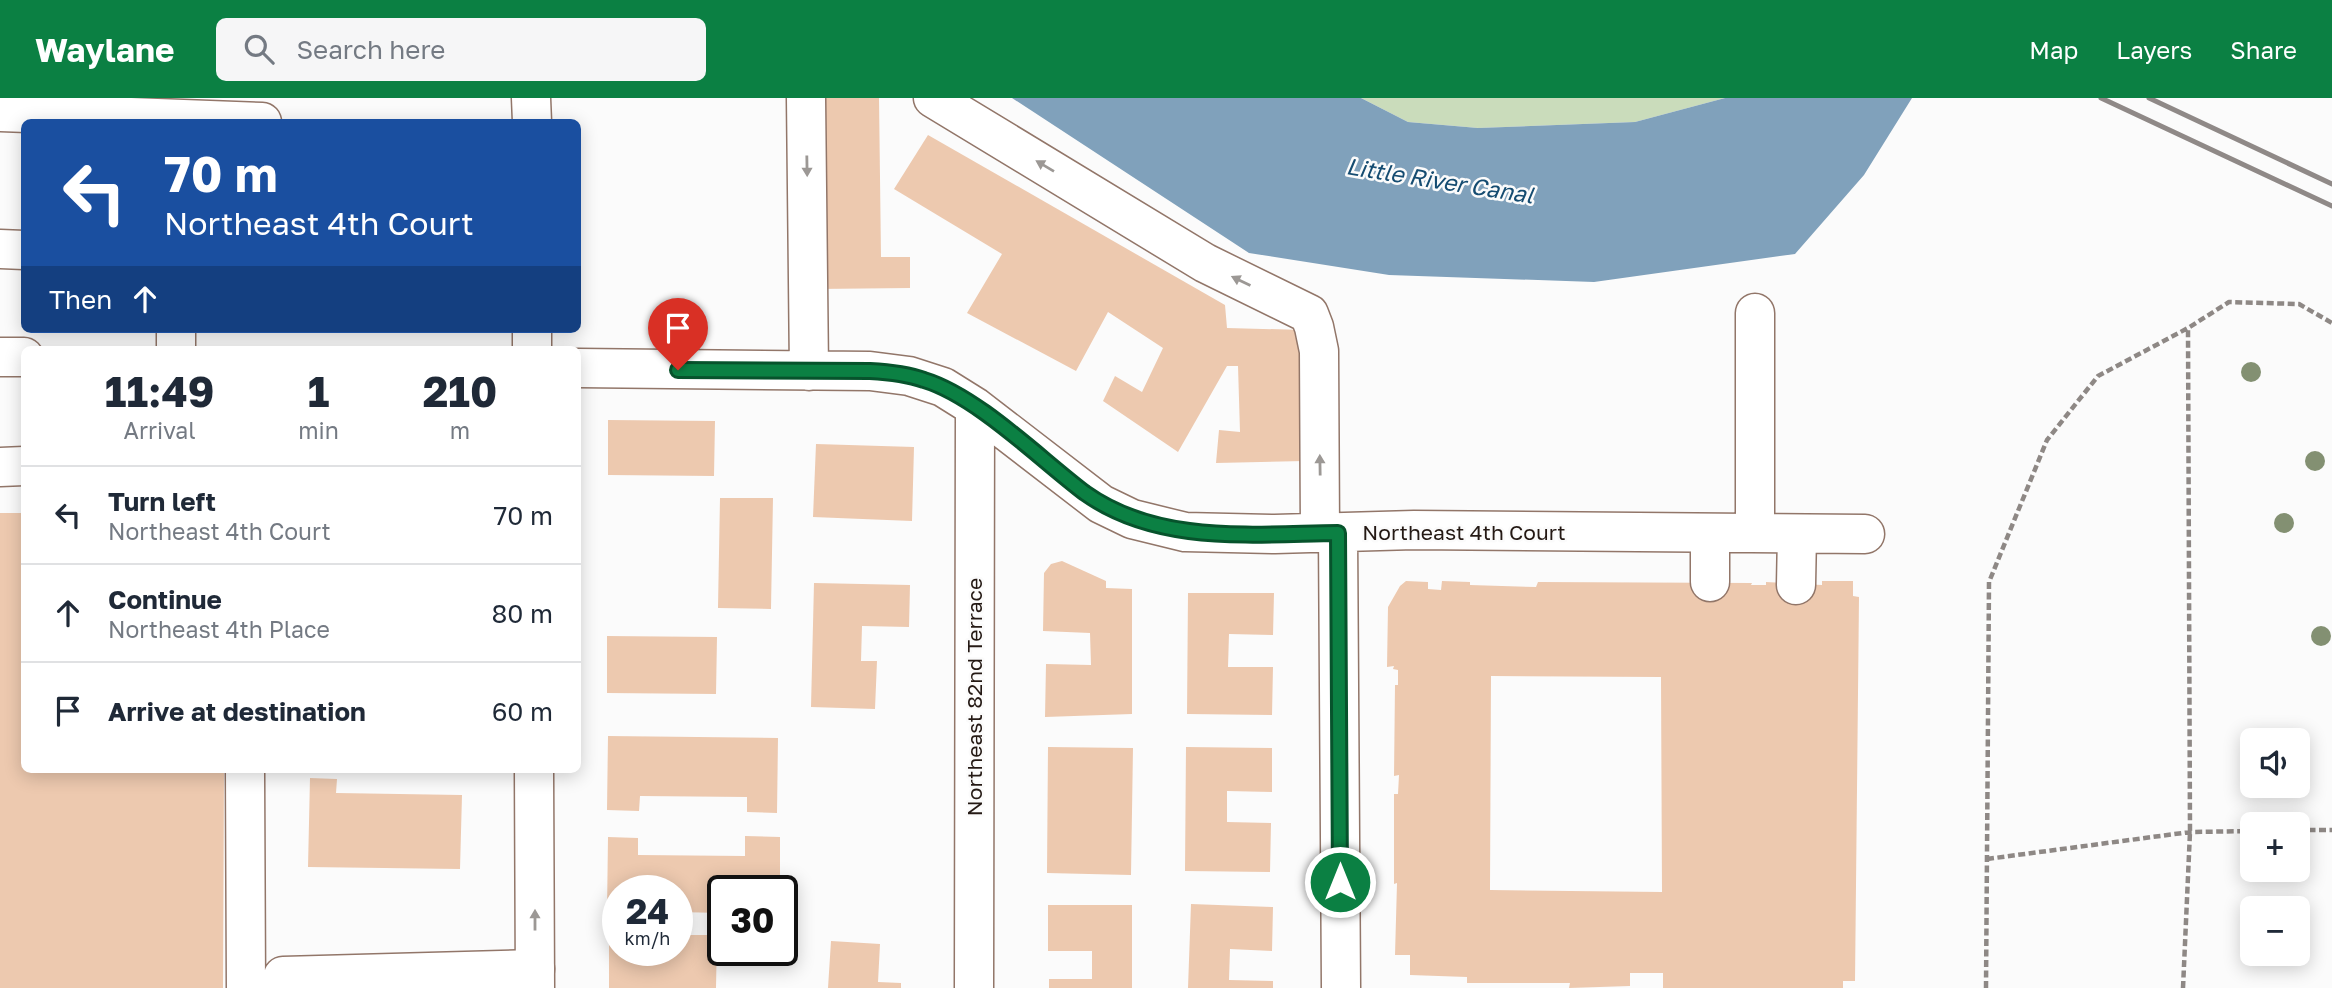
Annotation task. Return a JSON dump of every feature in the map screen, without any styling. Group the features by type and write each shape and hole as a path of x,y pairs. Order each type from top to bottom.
{"street":[{"path":"531,98 532,119"},
{"path":"806,98 809,371"},
{"path":"933,98 1205,263 1309,314 1319,351 1329,533 1341,988"},
{"path":"0,112 183,119"},
{"path":"0,249 21,250"},
{"path":"1755,313 1755,533"},
{"path":"0,357 21,357"},
{"name":"Northeast 4th Court","path":"581,368 870,371 909,376 943,387 975,407 1093,498 1132,519 1169,529 1204,533 1414,530 1865,534"},
{"name":"Northeast 82nd Terrace","path":"974,988 975,407"},
{"path":"0,467 21,466"},
{"path":"1710,533 1710,582"},
{"path":"1796,585 1797,534"},
{"path":"245,773 246,988"},
{"path":"283,988 283,976 536,978 534,773"}],"path":[{"path":"1986,988 1989,582 2047,440 2098,376 2188,328 2230,302 2299,304 2332,323"},
{"path":"2183,988 2190,832 2188,328"},
{"path":"2310,830 2332,830"},
{"path":"1987,859 2190,832 2240,831"}],"green space":[{"path":"1361,98 1725,98 1635,122 1478,128 1408,122"}],"water":[{"name":"Little River Canal","path":"1012,98 1361,98 1408,122 1478,128 1635,122 1725,98 1912,98 1864,175 1795,254 1594,282 1389,275 1249,253"}],"building":[{"path":"814,98 879,98 881,257 910,257 910,288 817,289"},
{"path":"928,135 1225,305 1227,328 1304,330 1304,461 1216,463 1219,430 1240,432 1238,366 1227,366 1178,452 1103,401 1115,376 1142,392 1163,348 1108,312 1076,371 967,313 1002,254 894,189"},
{"path":"608,420 715,421 714,476 608,475"},
{"path":"816,444 914,447 912,521 813,517"},
{"path":"720,498 773,498 771,609 718,608"},
{"path":"0,513 21,513 21,773 224,773 223,988 0,988"},
{"path":"1062,561 1106,581 1106,588 1132,589 1132,714 1045,717 1046,664 1091,665 1090,633 1043,631 1044,573 1051,564"},
{"path":"1406,581 1428,582 1428,589 1441,590 1442,581 1470,582 1470,585 1536,587 1538,582 1766,585 1766,582 1822,585 1822,581 1853,581 1853,596 1859,597 1855,981 1843,981 1843,988 1663,988 1663,973 1630,973 1630,986 1569,988 1570,983 1467,983 1467,977 1410,975 1410,955 1395,955 1397,883 1394,884 1394,794 1398,794 1399,775 1394,776 1395,685 1398,685 1398,670 1393,669 1394,666 1387,667 1388,607","holes":["1491,676 1661,677 1662,892 1490,890"]},
{"path":"814,583 910,585 909,627 862,626 861,661 877,661 875,709 811,707"},
{"path":"1188,593 1274,593 1273,635 1229,634 1228,667 1273,667 1272,715 1187,714"},
{"path":"607,636 717,637 716,694 607,693"},
{"path":"608,736 778,738 777,813 747,812 747,797 640,796 639,811 607,810"},
{"path":"1048,747 1133,748 1131,875 1047,873"},
{"path":"1186,747 1272,748 1272,792 1227,791 1227,822 1271,823 1270,872 1185,871"},
{"path":"310,778 337,779 336,793 462,795 460,869 308,867"},
{"path":"745,836 780,837 780,875 707,875 707,913 693,912 693,875 607,875 608,837 638,838 638,855 745,856"},
{"path":"1191,904 1273,907 1272,951 1230,949 1229,980 1273,981 1273,988 1188,988"},
{"path":"1048,905 1132,905 1132,988 1049,988 1049,979 1092,979 1092,951 1048,951"},
{"path":"693,935 707,935 707,966 716,966 716,988 609,988 609,966 693,966"},
{"path":"831,941 880,944 878,982 901,983 901,988 828,988"}],"railway":[{"path":"2101,98 2332,206"},
{"path":"2149,98 2332,184"}],"route":[{"path":"678,370 870,371 925,380 959,396 1085,493 1132,519 1169,529 1204,533 1338,533 1340,882"}]}
